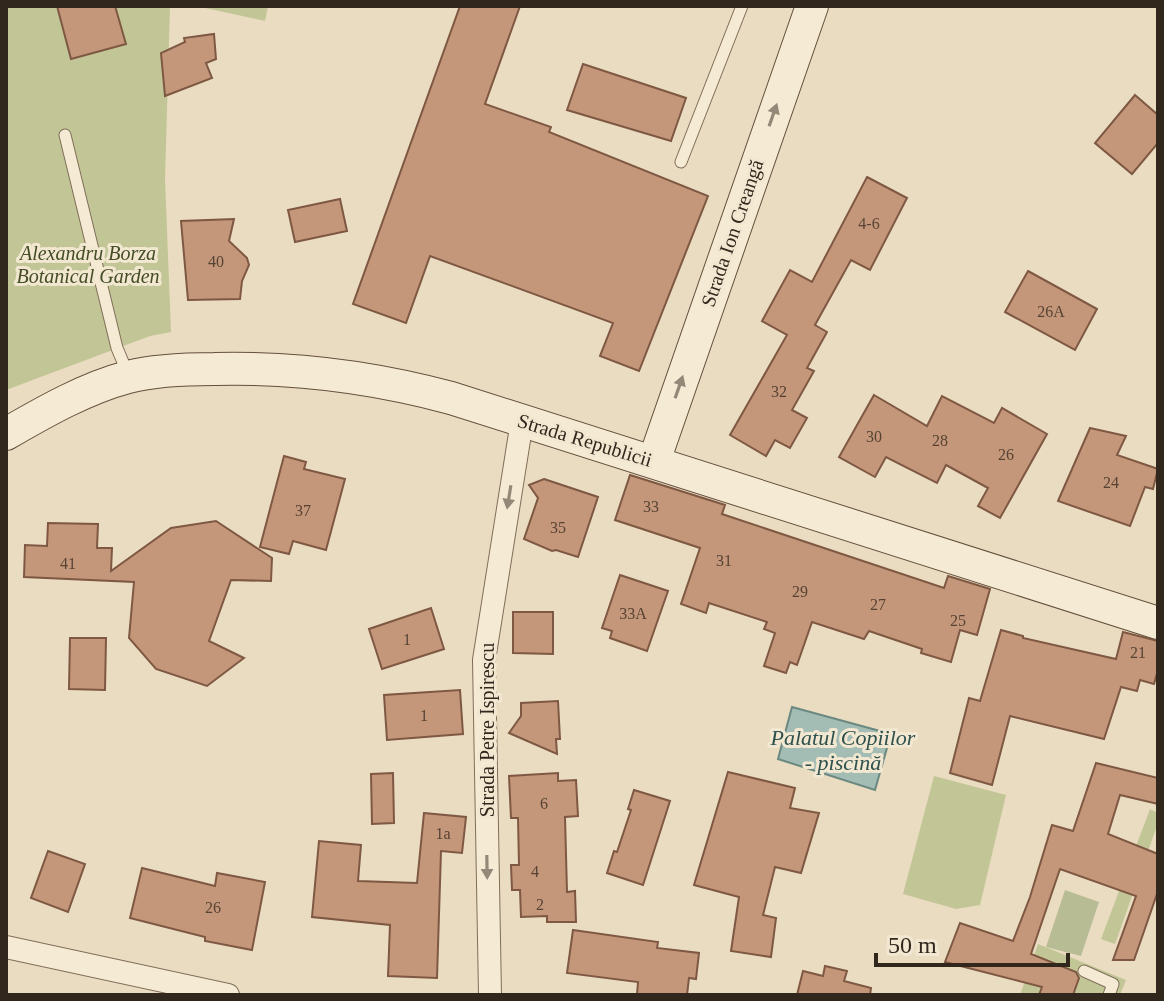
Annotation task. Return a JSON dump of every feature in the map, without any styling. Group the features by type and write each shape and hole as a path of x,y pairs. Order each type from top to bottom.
{"street":[{"name":"Strada Ion Creangă","path":"654,461 812,6"},
{"name":"Strada Republicii","path":"6,434 77,397 129,377 188,369 289,369 418,390 654,461 1158,623"},
{"name":"Strada Petre Ispirescu","path":"490,995 484,660 522,421"},
{"path":"6,947 228,995"}],"lane":[{"path":"681,162 742,6"},
{"path":"65,135 117,348 129,377"},
{"path":"1084,971 1113,984 1109,995"}],"green space":[{"name":"Alexandru Borza Botanical Garden","path":"6,6 170,6 165,179 171,332 150,336 6,390"},
{"path":"196,6 268,6 265,21"},
{"path":"934,776 1006,795 980,905 956,909 903,894"},
{"path":"1150,809 1158,813 1158,823 1115,944 1101,939"},
{"path":"1065,890 1099,902 1081,956 1046,947"},
{"path":"1038,944 1126,980 1120,995 1020,995"}],"water":[{"name":"Palatul Copiilor - piscină","path":"792,707 891,734 875,790 778,759"}],"building":[{"path":"57,6 115,6 126,44 71,59"},
{"path":"460,6 520,6 485,104 551,127 549,132 708,196 639,371 600,356 613,323 430,256 406,323 353,304"},
{"path":"214,34 216,59 206,63 212,78 165,96 161,53 185,42 184,38"},
{"path":"583,64 686,98 671,141 567,110"},
{"path":"1135,95 1158,115 1158,143 1132,174 1095,143"},
{"path":"867,177 907,198 870,270 851,260 815,325 827,332 807,368 814,371 792,410 807,418 790,448 775,440 766,456 730,435 787,335 762,321 790,270 812,282"},
{"path":"340,199 347,231 295,242 288,210"},
{"path":"234,219 229,241 247,258 249,265 242,281 240,299 188,300 181,221"},
{"path":"1028,271 1097,309 1075,350 1005,312"},
{"path":"874,395 927,426 942,396 994,423 1002,408 1047,434 1000,518 978,506 988,488 946,465 937,483 886,457 875,477 839,457"},
{"path":"1090,428 1126,436 1117,455 1158,469 1153,489 1145,487 1130,526 1058,501"},
{"path":"284,456 306,462 304,469 345,479 326,550 293,541 289,554 260,547"},
{"path":"630,475 725,505 722,514 944,588 948,576 990,589 977,635 960,630 951,662 869,631 864,639 812,622 797,665 790,662 786,673 764,666 775,633 764,629 767,622 709,603 706,613 681,604 700,548 615,520"},
{"path":"544,479 598,497 578,557 552,551 524,539 538,498 529,485"},
{"path":"216,521 272,558 271,581 231,580 209,641 244,658 207,686 156,669 129,638 134,582 24,577 25,545 47,546 48,523 98,524 97,548 112,548 111,571 171,528"},
{"path":"620,575 668,591 647,651 610,638 612,631 602,628"},
{"path":"431,608 444,649 382,669 369,629"},
{"path":"513,612 553,612 553,654 513,653"},
{"path":"1001,630 1116,659 1123,632 1158,641 1158,670 1154,684 1140,680 1137,691 1121,687 1104,739 1010,716 992,785 950,773 969,698 980,701"},
{"path":"70,638 106,638 105,690 69,689"},
{"path":"460,690 463,734 387,740 384,695"},
{"path":"558,701 560,739 556,739 557,754 509,733 521,716 521,703"},
{"path":"1096,763 1158,778 1158,804 1120,795 1108,834 1158,854 1158,891 1134,960 1113,960 1136,896 1060,869 1031,954 1076,972 1079,978 1073,995 1039,995 1042,987 945,962 960,923 1013,941 1052,825 1073,831"},
{"path":"728,772 795,788 790,808 819,813 801,873 775,867 763,915 776,918 771,957 731,951 739,897 694,885"},
{"path":"393,773 394,823 372,824 371,774"},
{"path":"558,773 558,781 576,780 578,816 565,817 567,892 575,891 576,922 547,922 547,916 521,917 520,890 512,890 511,865 519,865 518,818 511,818 509,776"},
{"path":"634,790 670,801 643,885 607,873 631,810 628,809"},
{"path":"424,813 466,817 462,853 441,851 437,978 388,976 390,925 312,917 319,841 361,845 358,881 417,883"},
{"path":"48,851 85,864 68,912 31,898"},
{"path":"142,868 215,886 217,873 265,882 252,950 205,941 205,937 130,918"},
{"path":"573,930 658,942 657,948 699,953 696,979 689,978 687,995 637,995 638,982 567,973"},
{"path":"825,966 847,971 844,981 871,988 870,995 797,995 803,971 823,976"}]}
